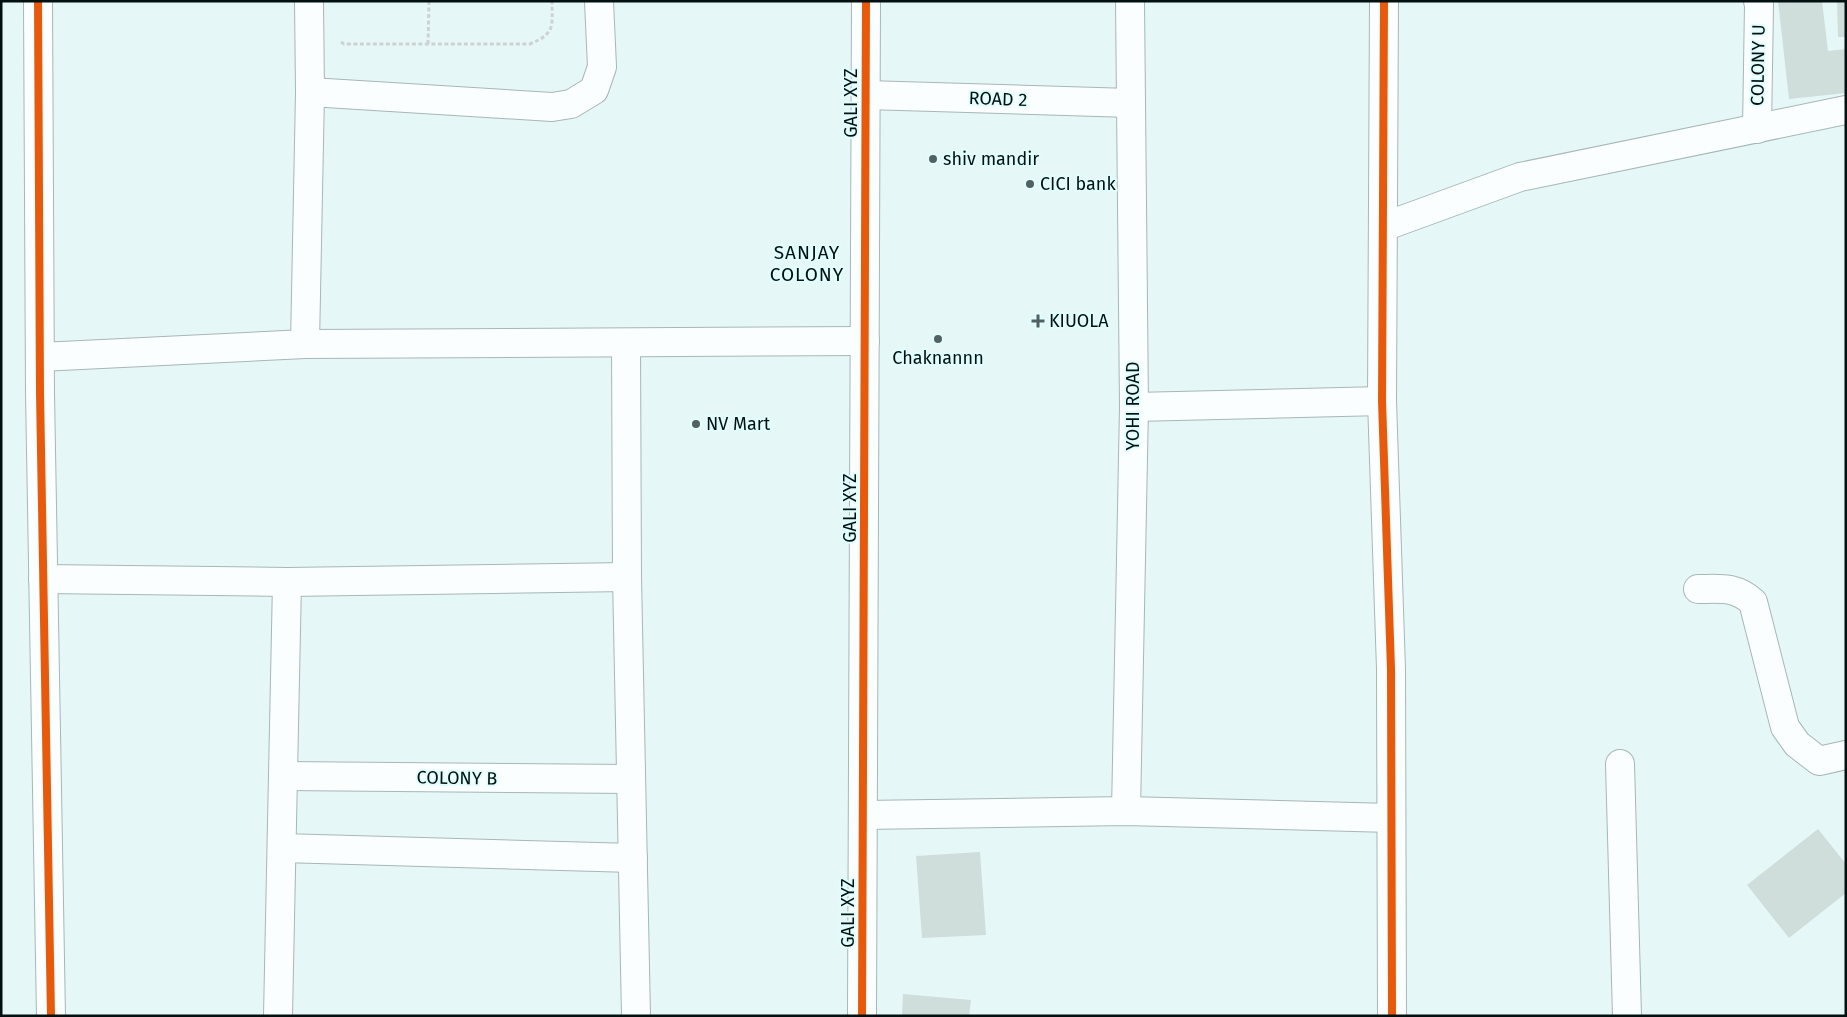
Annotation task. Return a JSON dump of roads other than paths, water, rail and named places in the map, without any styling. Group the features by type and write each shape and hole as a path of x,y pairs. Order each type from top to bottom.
{"street":[{"path":"38,1 40,357 51,1016"},
{"path":"305,344 310,92 309,1"},
{"path":"310,92 552,107 571,104 594,90 602,67 599,1"},
{"name":"GALI XYZ","path":"862,1016 866,1"},
{"name":"YOHI ROAD","path":"1126,811 1134,406 1130,1"},
{"path":"1384,1 1382,400 1391,669 1392,1016"},
{"name":"COLONY U","path":"1757,129 1758,1"},
{"name":"ROAD 2","path":"866,95 1130,103"},
{"path":"1383,227 1520,178 1846,110"},
{"path":"40,357 305,344 865,341"},
{"path":"626,343 627,577 636,1016"},
{"path":"1134,406 1382,400"},
{"path":"43,579 286,582 627,577"},
{"path":"278,1016 286,582"},
{"path":"1698,589 1730,588 1744,594 1753,602 1785,727 1797,744 1819,761 1846,755"},
{"path":"1620,764 1627,1016"},
{"name":"COLONY B","path":"283,776 631,779"},
{"path":"863,815 1126,811 1391,818"},
{"path":"282,848 633,858"}],"place":[{"name":"shiv mandir","path":"933,159"},
{"name":"CICI bank","path":"1030,184"},
{"name":"KIUOLA","path":"1038,321"},
{"name":"Chaknannn","path":"938,339"},
{"name":"NV Mart","path":"696,424"}],"district":[{"name":"SANJAY COLONY","path":"807,263"}]}
